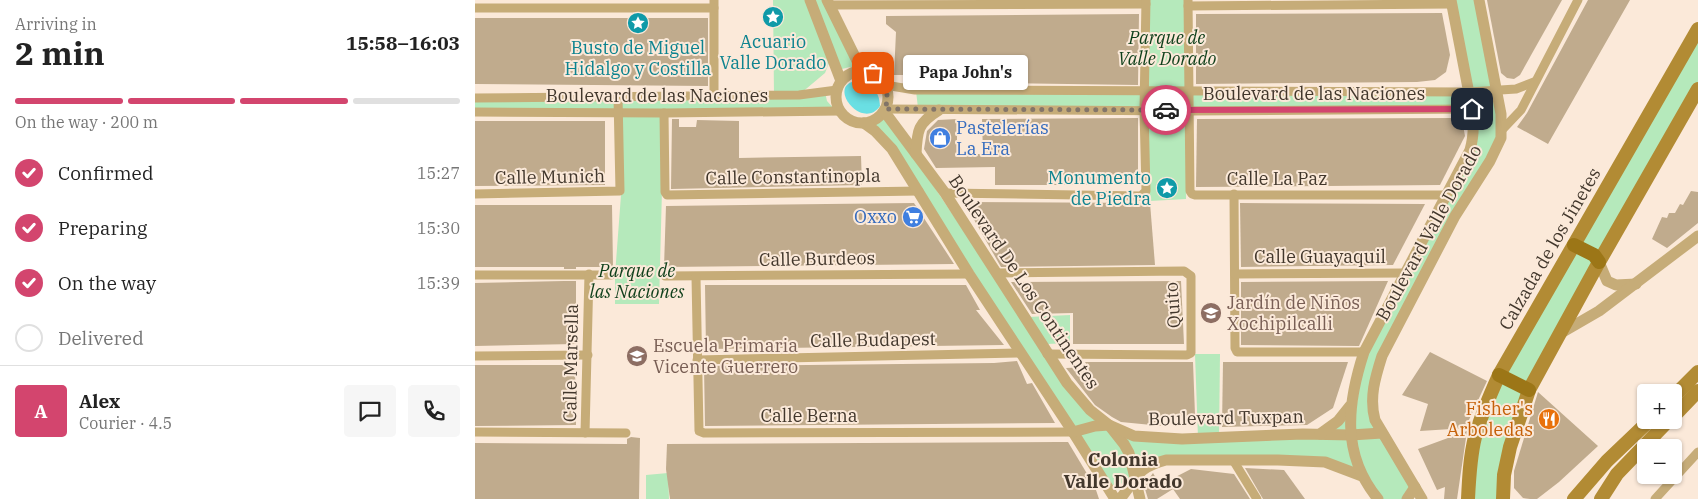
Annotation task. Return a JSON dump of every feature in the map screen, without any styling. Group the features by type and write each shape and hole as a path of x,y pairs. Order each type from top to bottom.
{"main road":[{"name":"Calzada de los Jinetes","path":"1468,499 1475,438 1485,406 1499,374 1698,29"},
{"path":"1503,499 1504,475 1510,447 1529,390 1599,262 1698,89"},
{"path":"1574,245 1594,255 1599,262"},
{"path":"1682,388 1698,372"},
{"path":"1499,374 1529,390"},
{"path":"1682,408 1698,391"},
{"path":"1574,499 1607,462 1641,429"},
{"path":"1601,499 1617,474 1660,429"}],"street":[{"path":"810,0 839,85 837,104 840,112 850,121 864,123 875,120 885,110 888,101 885,85 873,73 862,71 847,76 839,85"},
{"name":"Boulevard Valle Dorado","path":"1422,499 1375,420 1372,409 1372,393 1382,356 1455,216 1498,145 1502,130 1501,114 1479,0"},
{"path":"1502,130 1521,110 1578,0"},
{"path":"862,71 828,2 1146,2 1144,90 1146,191 1141,196 945,193"},
{"path":"1188,3 1451,2"},
{"name":"Boulevard Valle Dorado","path":"1378,499 1361,476 1351,435 1350,406 1363,352 1470,150 1473,139 1472,109 1451,2"},
{"name":"Calle La Paz","path":"1188,3 1190,191 1192,194 1195,196 1234,194 1446,195"},
{"path":"475,8 714,4 714,96"},
{"name":"Boulevard de las Naciones","path":"885,85 915,90 1469,92 1516,89 1535,82"},
{"name":"Boulevard de las Naciones","path":"475,98 799,95 839,85"},
{"name":"Calle Munich","path":"475,194 620,192 618,97"},
{"name":"Boulevard de las Naciones","path":"885,110 1472,109"},
{"name":"Boulevard De Los Continentes","path":"885,110 945,193 1067,383 1090,410 1118,435 1129,453 1140,499"},
{"path":"917,154 918,129 928,117 939,110"},
{"name":"Boulevard de las Naciones","path":"475,112 840,112"},
{"name":"Calle Constantinopla","path":"664,113 665,192 667,195 919,191"},
{"name":"Boulevard De Los Continentes","path":"864,123 875,131 892,149 969,274 1115,499"},
{"path":"1470,150 1490,161"},
{"path":"1234,194 1235,348 1237,352 1363,352"},
{"path":"1561,333 1599,311 1698,236"},
{"path":"1599,262 1607,281 1616,284 1636,284"},
{"name":"Quito","path":"996,273 1184,272 1191,276 1191,353 1187,355 1047,354"},
{"name":"Calle Guayaquil","path":"1235,274 1405,273"},
{"name":"Calle Marsella","path":"475,432 585,433 589,274"},
{"name":"Calle Burdeos","path":"665,276 969,274"},
{"path":"475,275 611,275"},
{"name":"Calle Berna","path":"696,277 699,431 704,433 1073,432"},
{"name":"Calle Budapest","path":"697,360 1020,353"},
{"path":"475,356 587,355"},
{"path":"1319,434 1338,421 1350,406"},
{"path":"1073,432 1095,426 1109,425"},
{"name":"Boulevard Tuxpan","path":"1109,425 1134,436 1182,439 1382,433"},
{"path":"585,433 626,433"},
{"path":"1655,499 1698,452"},
{"path":"1120,499 1143,469 1166,460 1329,462 1361,476"},
{"path":"1233,460 1257,499"},
{"path":"1407,499 1415,487"}],"green space":[{"name":"Parque de las Naciones","path":"773,0 827,0 858,69 850,67 842,69 831,58 825,73 800,94 825,92 827,101 835,110 664,113 659,304 615,304 615,275 621,195 618,113 475,112 475,98 774,95"},
{"path":"1146,0 1188,0 1189,90 1465,92 1468,109 918,108 916,91 1144,91"},
{"path":"1452,0 1478,0 1501,130 1380,356 1372,409 1414,487 1405,499 1380,499 1356,452 1352,435 1365,352 1475,137"},
{"path":"1698,31 1698,85 1527,388 1501,499 1469,499 1475,442 1501,374"},
{"name":"Parque de Valle Dorado","path":"1147,112 1187,112 1186,199 1150,201"},
{"path":"886,115 1046,354 1116,435 1132,475 1124,482 1118,485 1108,484 874,124"},
{"path":"1070,315 1070,343 1047,344 1028,317"},
{"path":"1195,354 1220,354 1219,437 1198,438"},
{"path":"1350,408 1360,475 1334,464 1166,460 1135,478 1125,444 1127,434 1320,434"},
{"path":"668,473 669,499 646,499 646,475"}],"water":[{"path":"857,81 871,86 878,96 880,106 873,113 864,113 856,110 845,97 845,90 848,84"}],"building":[{"path":"1487,0 1562,0 1520,75 1514,79 1507,78 1501,73"},
{"path":"1588,0 1630,0 1548,144 1517,127 1527,113"},
{"path":"1442,13 1450,55 1446,72 1435,80 1417,82 1196,84 1196,14"},
{"path":"1139,14 1138,85 928,82 915,80 916,75 894,75 896,32 886,24 886,16"},
{"path":"475,18 708,18 708,86 475,84"},
{"path":"1138,118 1138,185 995,185 995,167 936,168 924,149 927,131 938,120 957,119 957,154 983,154 982,119"},
{"path":"1454,118 1463,125 1465,136 1440,185 1196,187 1197,119"},
{"path":"672,119 679,119 679,127 696,127 697,120 739,121 739,158 861,156 862,185 671,189"},
{"path":"475,121 605,121 605,185 475,186"},
{"path":"1691,191 1698,192 1698,223 1667,248 1652,239 1662,217 1667,218 1669,213 1675,213 1680,204 1683,205"},
{"path":"964,202 1150,203 1155,265 1001,267"},
{"path":"914,203 954,264 664,267 666,206"},
{"path":"1240,203 1425,204 1393,265 1241,267"},
{"path":"475,205 612,205 613,267 576,267 576,269 564,269 564,267 475,267"},
{"path":"576,281 576,344 475,346 475,283"},
{"path":"1181,281 1184,344 1073,344 1073,313 1032,314 1011,282"},
{"path":"1388,281 1359,346 1241,345 1241,282"},
{"path":"705,285 966,285 980,310 976,310 1004,345 706,349"},
{"path":"1430,352 1487,381 1467,428 1420,431 1428,404 1402,395"},
{"path":"1017,361 1027,384 1032,383 1055,423 705,426 704,366 994,363"},
{"path":"1085,362 1193,362 1195,415 1162,418 1162,426 1121,422 1095,405 1066,368 1088,367"},
{"path":"1223,362 1348,362 1333,408 1307,425 1222,427"},
{"path":"475,365 575,365 576,425 475,426"},
{"name":"Fisher's Arboledas","path":"1538,392 1598,446 1559,482 1537,499 1530,499 1523,498 1514,488 1514,471"},
{"path":"1467,431 1457,499 1444,499 1445,487 1437,490 1418,449"},
{"path":"631,437 640,438 639,499 475,499 475,443 627,444 627,439"},
{"path":"1068,442 1095,487 1099,499 670,499 666,469 667,444"},
{"path":"1245,468 1284,470 1305,499 1263,499"},
{"path":"1191,469 1234,474 1250,499 1180,499 1173,489 1157,499 1148,499 1145,489 1153,473 1160,485"}],"way so far":[{"path":"873,73 885,85 888,101 885,109 1166,110"}],"place":[{"name":"Acuario Valle Dorado","path":"773,17"},
{"name":"Busto de Miguel Hidalgo y Costilla","path":"638,23"},
{"name":"Papa John's","path":"873,73"},
{"name":"Pastelerías La Era","path":"940,138"},
{"name":"Monumento de Piedra","path":"1167,188"},
{"name":"Oxxo","path":"913,217"},
{"name":"Jardín de Niños Xochipilcalli","path":"1211,313"},
{"name":"Escuela Primaria Vicente Guerrero","path":"637,356"},
{"name":"Fisher's Arboledas","path":"1549,419"}],"district":[{"name":"Colonia Valle Dorado","path":"1123,470"}],"route":[{"path":"1166,110 1472,109"}]}
